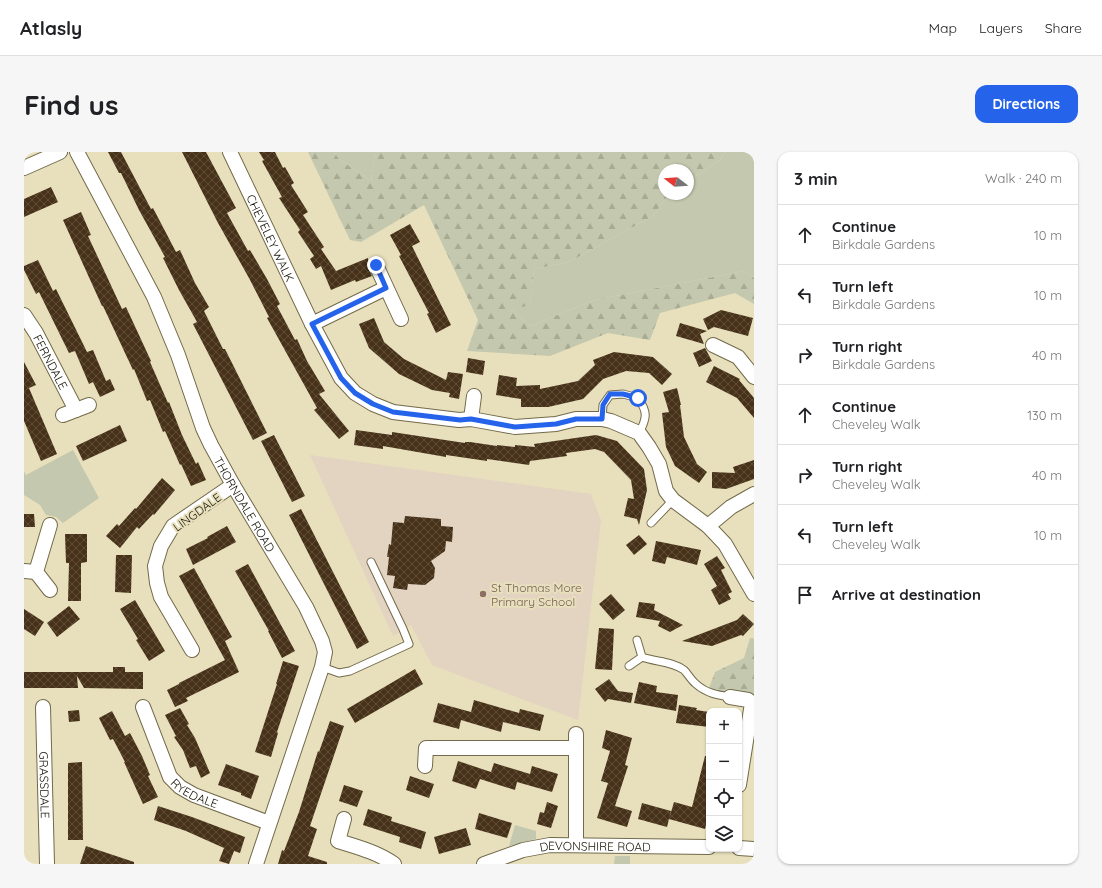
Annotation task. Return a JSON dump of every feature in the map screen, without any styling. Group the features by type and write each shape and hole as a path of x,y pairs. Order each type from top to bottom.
{"street":[{"path":"24,168 60,152"},
{"name":"THORNDALE ROAD","path":"77,152 154,297 178,355 203,428 233,485 306,607 322,641 325,652 322,668 256,864"},
{"name":"CHEVELEY WALK","path":"230,152 312,324 341,378 355,393 373,404 393,412 460,420 471,419 515,427 556,424 576,419 602,419 611,421 639,433"},
{"path":"376,265 401,319"},
{"path":"312,324 386,288"},
{"name":"FERNDALE","path":"24,315 36,333 76,410"},
{"path":"713,345 741,352 754,377"},
{"path":"471,419 474,396"},
{"path":"639,433 652,452 658,464 666,490 673,500 708,526 725,544 754,594"},
{"name":"LINGDALE","path":"192,652 162,597 157,583 155,566 161,546 173,526 233,485"},
{"path":"708,526 731,507 754,494"},
{"path":"50,525 30,572 50,590"},
{"path":"730,697 748,700 752,703 740,780"},
{"name":"GRASSDALE","path":"43,707 47,864"},
{"name":"RYEDALE","path":"143,707 170,777 180,787 194,795 269,823"},
{"path":"425,766 426,748 576,741 576,845"},
{"path":"344,819 338,841 384,857 394,864"},
{"name":"DEVONSHIRE ROAD","path":"484,864 524,850 550,845 706,847"},
{"path":"742,848 754,849"}],"lane":[{"path":"602,419 603,405 610,394 623,394 638,398 645,408 645,421 639,433"},
{"path":"651,523 673,500"},
{"path":"322,668 339,673 350,671 409,644 371,562"},
{"path":"637,640 642,657"},
{"path":"630,666 642,657"},
{"path":"642,657 684,670 696,684 714,695 730,697"}],"shaded area":[{"name":"St Thomas More Primary School","path":"310,455 591,494 601,520 578,720 432,665 411,625 393,636"}],"green space":[{"path":"308,152 334,152 339,159 371,181 375,152 726,152 719,161 694,177 694,164 658,164 658,200 665,200 653,216 569,262 534,269 530,305 511,310 530,326 595,300 744,271 754,278 754,304 735,293 660,313 650,340 608,333 550,356 467,351 478,320 424,205 361,242 350,240"},
{"path":"334,152 375,152 371,181 339,159"},
{"path":"726,152 754,152 754,278 744,271 595,300 530,326 511,310 530,304 534,269 569,262 653,216 665,200 694,200 694,177 719,161"},
{"path":"73,450 99,498 63,523 56,517 46,515 40,505 24,495 24,471 26,475"},
{"path":"750,638 754,639 754,699 709,688 715,672 744,658"},
{"path":"515,825 536,831 536,839 509,846"},
{"path":"615,856 630,856 630,864 614,864"}],"building":[{"path":"108,152 121,152 176,252 180,250 195,283 209,307 204,311 223,349 225,349 267,433 253,440 193,324 197,322 163,258 165,257 139,210 121,173 119,173"},
{"path":"182,152 206,152 236,208 227,213 248,251 250,250 267,279 280,304 277,306 325,391 319,394 349,431 339,439 314,410 317,408 267,318 269,317 218,223"},
{"path":"259,152 275,152 283,168 285,167 294,183 291,185 308,212 303,215 324,247 321,249 336,271 368,258 368,268 372,276 356,282 355,280 331,290 321,266 316,269 310,259 314,256 298,232 300,230 279,198 282,197 262,161 264,160"},
{"path":"51,187 58,202 24,217 24,199"},
{"path":"81,212 91,235 88,236 122,309 126,307 151,361 150,362 168,403 169,402 182,435 196,464 198,462 206,480 191,486 165,431 163,432 150,400 147,401 134,369 133,370 102,306 63,220"},
{"path":"410,224 420,242 412,246 451,325 436,333 427,314 429,313 399,256 401,255 390,235"},
{"path":"38,260 53,291 56,289 87,352 93,350 106,381 110,379 115,390 100,397 93,382 89,384 75,351 69,353 39,292 36,294 24,270 24,266"},
{"path":"721,310 753,318 748,336 714,327 708,330 703,319"},
{"path":"374,318 384,342 404,359 446,380 448,372 463,374 459,399 449,397 450,393 432,390 399,374 369,348 359,324"},
{"path":"680,323 707,331 700,334 704,344 676,336"},
{"path":"705,348 712,361 699,367 693,353"},
{"path":"614,352 653,357 672,374 662,385 649,373 626,371 603,379 583,399 548,407 521,407 521,399 496,395 499,375 517,378 516,386 540,385 540,389 578,381 595,365 593,360"},
{"path":"468,358 485,361 483,375 466,372"},
{"path":"24,362 36,385 29,388 57,454 41,461 24,421"},
{"path":"714,366 740,379 739,380 754,398 754,418 737,398 706,382"},
{"path":"677,388 681,405 684,437 697,464 707,472 699,483 675,466 666,447 662,413 669,412 663,392"},
{"path":"120,425 127,441 83,461 76,446"},
{"path":"356,430 392,435 392,432 465,443 470,442 515,447 515,445 535,447 534,444 596,435 617,441 644,469 647,490 639,525 637,519 624,516 628,498 634,499 631,480 604,452 595,449 566,453 567,456 530,461 529,465 446,455 446,457 383,446 383,449 354,445"},
{"path":"274,435 305,496 292,502 261,441"},
{"path":"754,460 754,479 726,489 712,488 712,472 735,473 733,467"},
{"path":"162,478 175,490 154,515 153,514 139,529 137,527 120,548 106,536 117,524 119,526 135,508 136,509"},
{"path":"301,509 369,642 357,649 289,515"},
{"path":"24,514 34,514 35,527 24,527"},
{"path":"405,516 441,519 441,526 453,527 452,542 446,541 445,551 431,561 435,568 434,578 425,585 408,584 407,590 393,588 395,576 387,575 389,557 387,557 389,544 391,545 393,522 404,523"},
{"path":"227,526 236,542 193,565 186,549"},
{"path":"65,534 87,534 87,562 81,563 81,601 68,601 69,563 66,563"},
{"path":"639,535 647,544 634,555 626,545"},
{"path":"656,541 701,550 697,565 667,557 665,564 652,561"},
{"path":"116,555 132,555 131,593 115,592"},
{"path":"717,556 725,568 721,570 732,592 728,594 731,599 719,605 711,590 717,586 704,564"},
{"path":"248,564 295,651 282,658 269,631 235,571"},
{"path":"194,568 232,637 225,641 239,672 186,698 188,701 175,707 167,690 225,660 179,576"},
{"path":"611,594 625,610 613,620 599,604"},
{"path":"135,600 165,651 149,661 120,609"},
{"path":"639,602 655,604 654,610 683,625 670,632 658,626 660,621 636,617"},
{"path":"69,606 80,619 57,637 47,623"},
{"path":"24,609 44,622 35,636 24,629"},
{"path":"743,614 754,624 743,636 741,635 712,646 682,641 737,620"},
{"path":"599,628 614,629 612,670 595,669"},
{"path":"283,661 299,666 277,732 278,733 271,757 255,752"},
{"path":"113,667 125,667 125,672 143,672 143,689 84,688 77,676 78,688 24,688 24,672 113,672"},
{"path":"415,669 423,684 355,723 347,709"},
{"path":"609,679 618,691 633,693 631,703 608,699 605,702 595,689"},
{"path":"639,682 657,686 656,692 678,695 676,711 634,703"},
{"path":"474,700 519,713 520,709 544,715 540,731 503,722 501,732 461,720 459,729 433,722 438,703 471,712"},
{"path":"679,705 697,708 696,710 706,712 706,727 676,723"},
{"path":"180,708 189,724 187,725 195,738 210,773 201,778 196,766 190,768 183,750 174,737 176,736 165,715"},
{"path":"79,710 80,721 69,722 68,711"},
{"path":"112,711 125,736 130,733 142,756 150,775 148,776 158,797 143,804 125,762 113,739 110,740 99,718"},
{"path":"330,721 344,726 310,826 317,829 308,856 327,862 327,864 278,864 282,850 284,851 299,812 318,751 319,752"},
{"path":"606,730 632,738 625,765 628,766 615,806 632,811 627,827 597,818 608,783 601,781 610,751 602,748"},
{"path":"706,756 705,829 669,819 674,802 692,807"},
{"path":"458,761 491,772 494,763 530,774 532,766 558,774 552,792 517,782 515,790 480,779 476,789 452,781"},
{"path":"82,762 83,840 68,840 68,763"},
{"path":"226,764 259,776 251,799 241,795 241,793 218,785"},
{"path":"410,776 434,784 429,798 406,790"},
{"path":"344,785 363,791 357,807 339,801"},
{"path":"547,802 558,806 551,828 537,824 540,812 544,813"},
{"path":"642,803 671,811 667,827 638,819"},
{"path":"158,806 245,837 240,853 234,851 229,864 219,861 224,848 186,831 154,820"},
{"path":"368,809 392,817 391,821 426,832 421,849 399,842 400,837 363,825"},
{"path":"479,813 512,823 507,838 475,829"},
{"path":"466,828 471,845 439,854 434,837"},
{"path":"86,846 134,862 134,864 80,864"}],"place":[{"name":"St Thomas More Primary School","path":"483,594"}],"route":[{"path":"376,265 386,288 312,324 341,378 355,393 373,404 393,412 460,420 471,419 515,427 556,424 576,419 602,419 603,405 610,394 623,394 638,398"}]}
